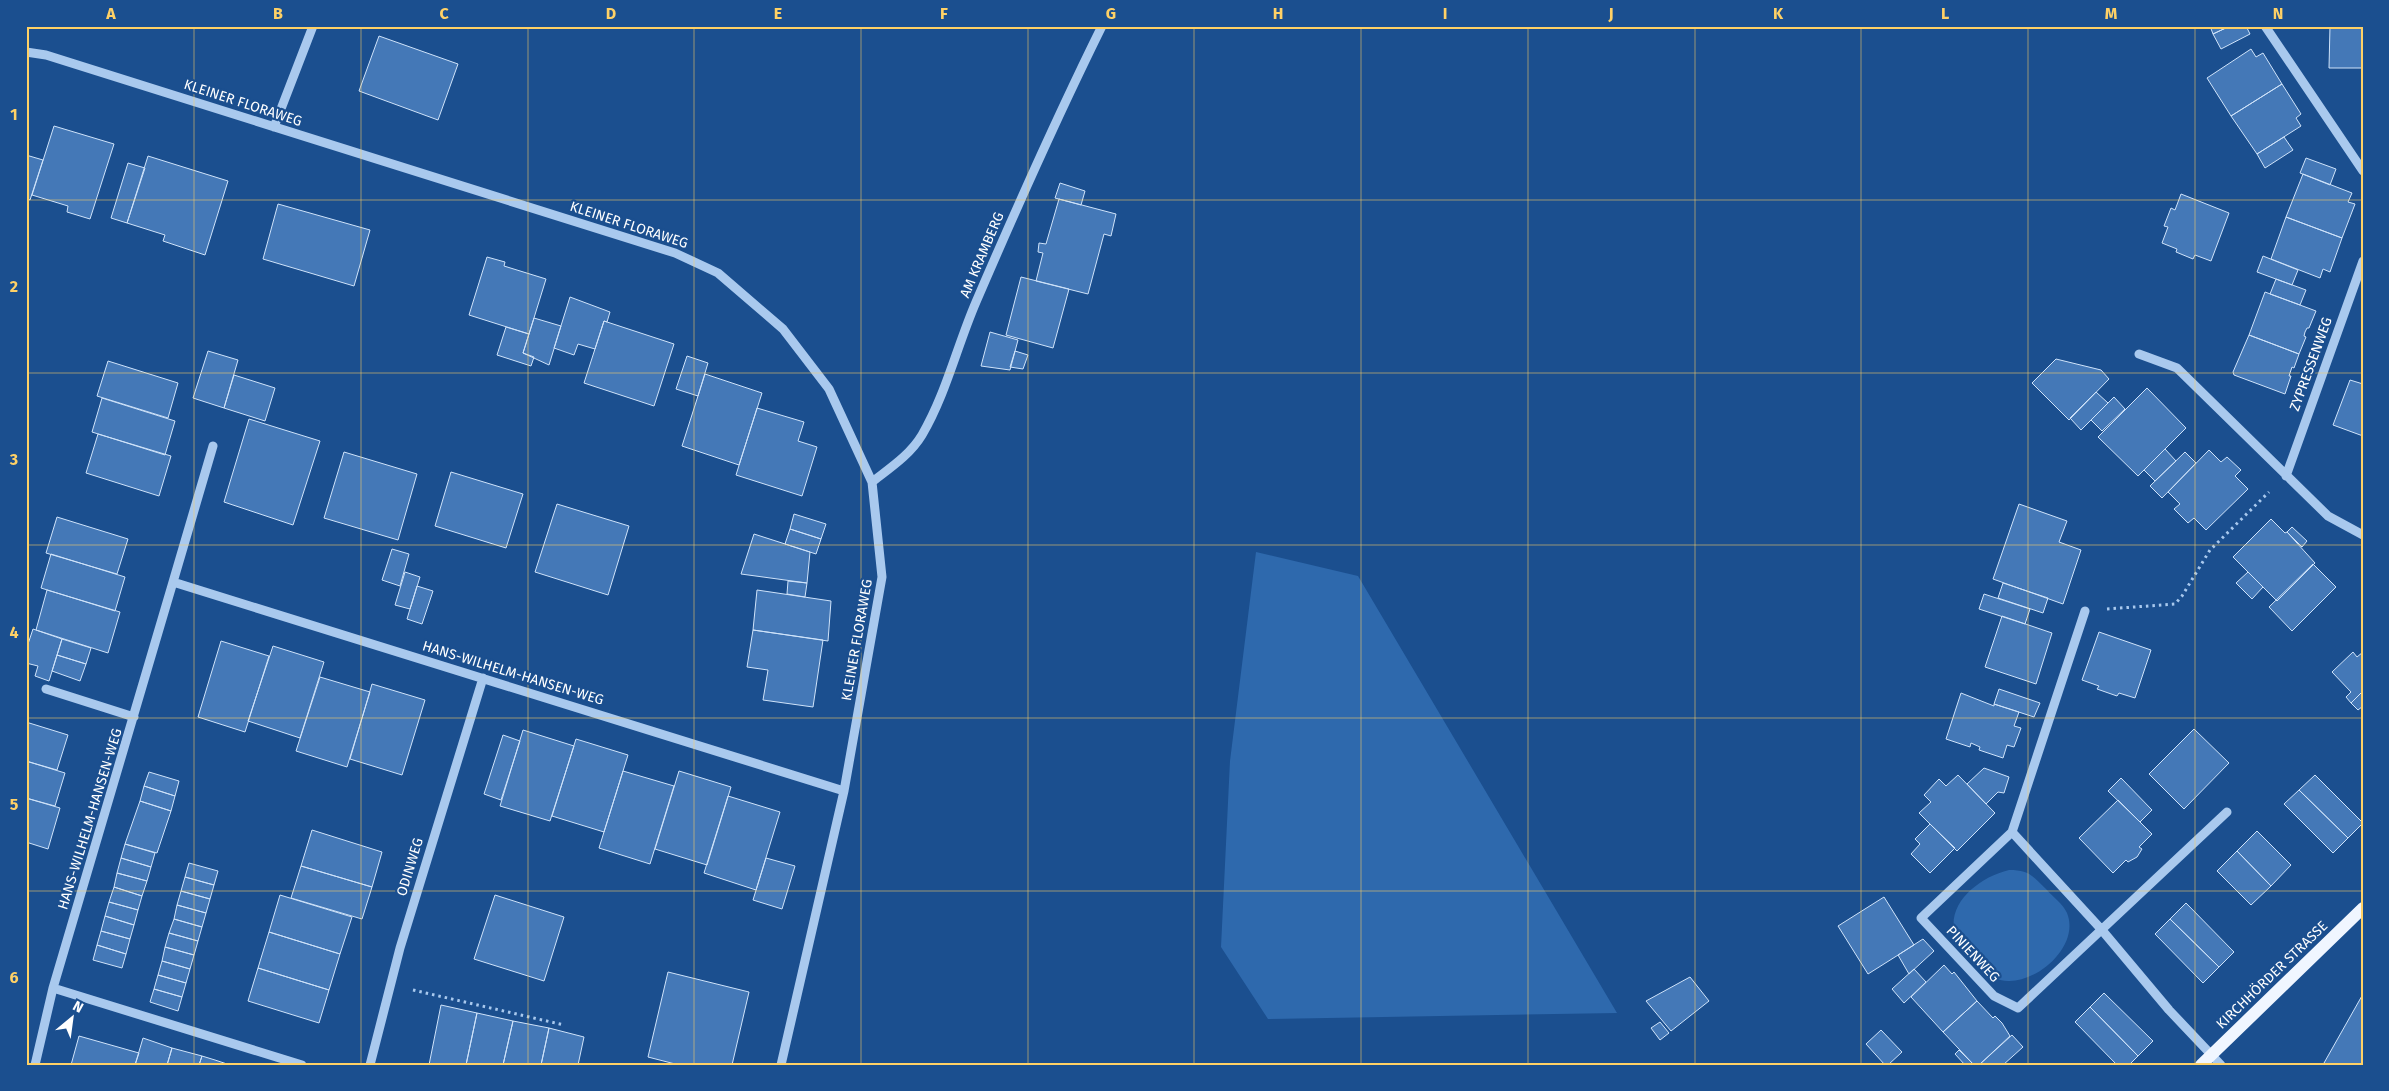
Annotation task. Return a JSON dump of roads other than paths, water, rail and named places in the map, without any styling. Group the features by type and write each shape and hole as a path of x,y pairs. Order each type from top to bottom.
{"main road":[{"name":"KIRCHHÖRDER STRASSE","path":"2201,1065 2363,908"}],"street":[{"path":"274,127 314,26"},
{"name":"AM KRAMBERG","path":"872,482 909,451 921,437 936,406 975,305 1042,150 1102,26"},
{"path":"2265,26 2363,171"},
{"name":"KLEINER FLORAWEG","path":"26,52 46,55 675,253 718,274 782,329 829,389 872,482 882,577 844,791 781,1065"},
{"name":"ZYPRESSENWEG","path":"2286,476 2363,261"},
{"path":"2140,354 2178,368 2328,516 2363,534"},
{"name":"HANS-WILHELM-HANSEN-WEG","path":"35,1065 53,988 214,446"},
{"name":"HANS-WILHELM-HANSEN-WEG","path":"173,582 844,791"},
{"name":"PINIENWEG","path":"2086,611 2012,832 1921,918 1994,996 2018,1008 2227,812"},
{"name":"ODINWEG","path":"370,1065 400,948 482,678"},
{"path":"46,689 134,717"},
{"path":"2012,832 2102,929 2169,1010 2221,1065"},
{"path":"53,988 302,1065"}]}
